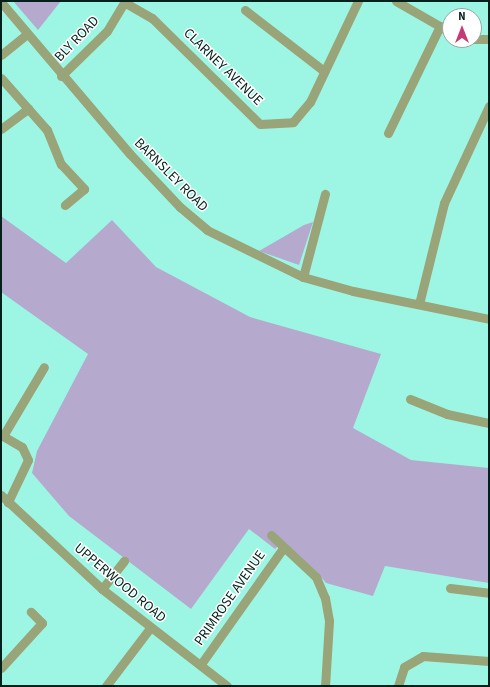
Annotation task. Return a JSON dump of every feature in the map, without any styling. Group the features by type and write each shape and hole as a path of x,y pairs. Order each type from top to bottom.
{"street":[{"name":"CLARNEY AVENUE","path":"124,2 152,18 260,124 293,122 310,102 358,1"},
{"path":"388,133 440,26 396,1"},
{"name":"BARNSLEY ROAD","path":"1,2 61,76 162,189 199,224 250,254 303,277 489,319"},
{"name":"BLY ROAD","path":"61,76 107,31 124,2"},
{"path":"245,10 324,71"},
{"path":"1,55 27,34"},
{"path":"1,78 47,130 61,164 84,190 65,205"},
{"path":"419,304 444,203 489,106"},
{"path":"1,129 28,109"},
{"path":"303,277 325,194"},
{"path":"8,502 28,460 22,447 2,436 44,367"},
{"path":"410,399 453,416 489,423"},
{"name":"UPPERWOOD ROAD","path":"1,494 102,589 150,628 201,664 227,686"},
{"path":"271,535 283,548 316,577 325,598 329,621 325,686"},
{"name":"PRIMROSE AVENUE","path":"201,664 283,548"},
{"path":"102,589 124,561"},
{"path":"450,588 489,593"},
{"path":"1,668 42,622 31,612"},
{"path":"106,686 150,628"},
{"path":"398,686 404,667 416,658 436,654 489,660"}],"shaded area":[{"path":"13,1 61,1 38,30"},
{"path":"1,216 66,263 112,220 156,267 250,317 381,354 353,428 411,460 489,468 489,583 385,566 373,596 326,583 316,571 280,544 275,549 249,529 191,609 69,516 32,473 37,451 88,354 1,292"},
{"path":"313,222 299,265 259,251 304,225"}]}
